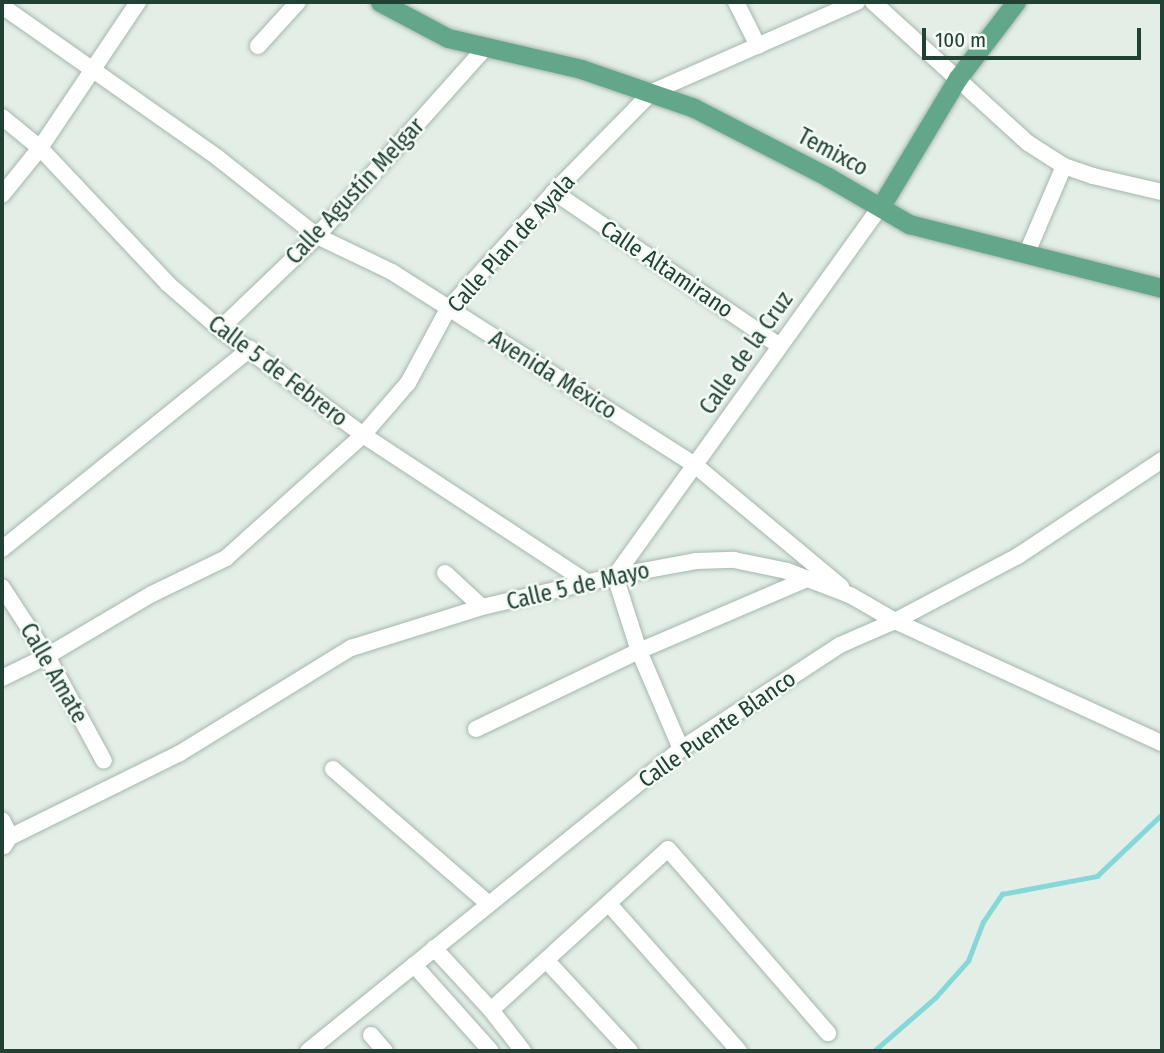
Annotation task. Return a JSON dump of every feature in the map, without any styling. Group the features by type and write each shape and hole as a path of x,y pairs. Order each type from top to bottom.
{"main road":[{"name":"Temixco","path":"380,2 448,38 581,69 694,108 881,206 909,224 1162,288"},
{"name":"Calle de la Cruz","path":"881,206 958,78 1016,2"}],"street":[{"path":"2,195 40,148 138,2"},
{"path":"258,46 298,2"},
{"path":"736,2 758,47"},
{"name":"Calle Plan de Ayala","path":"2,678 47,656 152,594 226,558 363,435 408,383 448,309 554,192 652,92 857,2"},
{"path":"873,2 1028,143 1064,166 1093,176 1162,192"},
{"name":"Avenida México","path":"2,6 218,158 317,236 392,272 696,466 850,595"},
{"name":"Calle Agustín Melgar","path":"220,329 317,236 485,48"},
{"name":"Calle 5 de Febrero","path":"2,117 40,148 168,284 220,329 363,435 588,583"},
{"path":"1026,255 1064,166"},
{"name":"Calle Altamirano","path":"554,192 780,346"},
{"name":"Calle de la Cruz","path":"615,576 881,206"},
{"path":"2,549 250,349"},
{"name":"Calle Puente Blanco","path":"308,1051 681,749 840,645 895,621 1018,556 1162,460"},
{"name":"Calle 5 de Mayo","path":"4,842 180,753 351,648 482,607 615,576 696,561 734,560 807,579 850,595 895,621 1162,743"},
{"path":"445,573 482,607"},
{"path":"615,576 639,650 681,749"},
{"path":"476,729 639,650 807,579"},
{"name":"Calle Amate","path":"2,587 47,656 104,761"},
{"path":"333,769 489,904"},
{"path":"2,820 4,842"},
{"path":"491,1010 668,849 828,1033"},
{"path":"609,904 738,1051"},
{"path":"434,948 491,1010 523,1051"},
{"path":"547,961 629,1051"},
{"path":"414,965 491,1051"},
{"path":"371,1035 385,1051"}],"waterway":[{"path":"874,1051 935,998 968,961 983,922 1002,894 1097,876 1162,814"}]}
